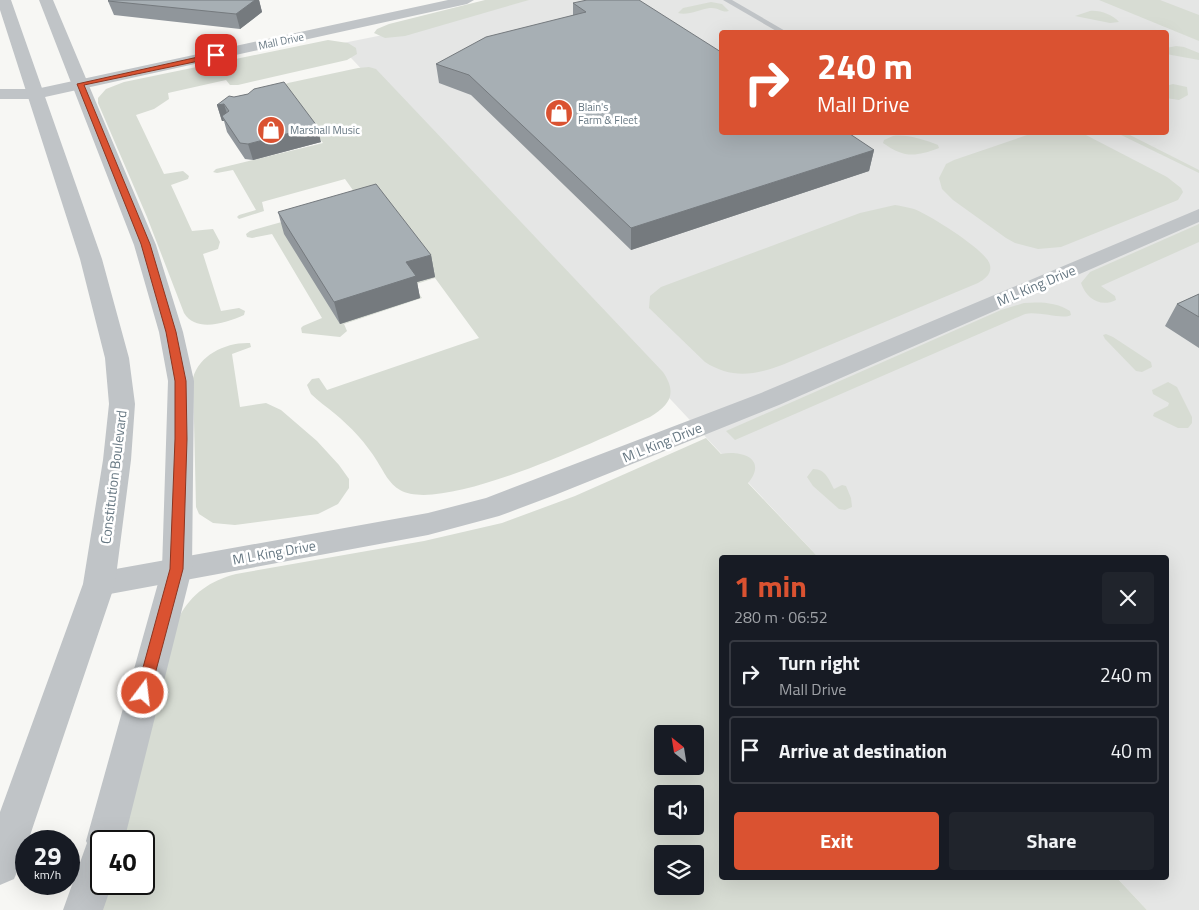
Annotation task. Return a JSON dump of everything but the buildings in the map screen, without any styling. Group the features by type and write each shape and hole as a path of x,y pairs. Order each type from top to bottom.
{"street":[{"name":"Constitution Boulevard","path":"0,865 99,584 117,460 122,404 117,358 91,259 4,0"},
{"path":"46,0 145,244 171,332 181,381 181,439 176,569 108,830"},
{"name":"Mall Drive","path":"36,94 466,0"},
{"path":"0,94 36,94"},
{"path":"0,108 36,94"},
{"name":"M L King Drive","path":"99,584 428,524 508,502 770,399 1199,215"},
{"path":"83,910 90,889"}],"lane":[{"path":"727,0 780,30"}],"shaded area":[{"path":"485,0 529,0 405,36 385,38 374,33 377,29 389,24"},
{"path":"522,0 1199,0 1199,910 1147,910 1119,880 1169,880 1169,555 816,555 338,44 418,28"},
{"path":"1099,0 1160,0 1199,15 1199,41"},
{"path":"711,2 722,4 729,11 710,8 690,13 678,13 683,8"},
{"path":"1090,11 1106,14 1119,22 1110,23 1075,16"},
{"path":"328,40 348,43 356,48 357,54 347,60 238,85 230,85 226,80 168,93 169,99 154,109 136,115 164,174 183,171 189,176 188,179 171,185 192,231 213,229 220,242 218,249 203,254 221,311 239,308 245,311 244,315 229,321 204,325 196,323 184,313 147,217 98,103 98,98 106,89 124,82"},
{"path":"1169,47 1184,47 1199,53 1199,60 1169,55"},
{"path":"369,67 376,69 663,372 671,392 667,403 663,407 650,417 524,470 451,492 421,495 400,490 393,484 373,454 358,436 311,394 307,385 312,379 319,378 327,390 479,338 435,278 413,285 422,298 344,324 347,331 340,337 302,333 301,328 303,326 322,318 272,234 252,238 247,237 246,234 250,231 360,200 345,179 262,202 264,211 239,219 237,217 239,215 256,210 233,170 213,172 216,169 323,143 282,86 288,83"},
{"path":"1173,84 1187,87 1188,95 1179,100 1169,98 1169,85"},
{"path":"1027,135 1086,135 1167,177 1181,188 1183,192 1178,200 1061,247 1038,249 1015,243 1006,238 953,200 942,189 939,178 946,164"},
{"path":"1121,135 1130,135 1199,170 1199,173"},
{"path":"893,136 921,139 938,145 939,148 923,153 904,154 883,143 884,140"},
{"path":"895,205 921,212 969,242 987,259 990,271 987,276 978,283 782,365 743,374 724,371 705,362 649,308 650,296 661,287 860,213"},
{"path":"1199,224 1199,242 1101,286 1115,296 1116,300 1104,303 1099,302 1090,297 1083,288 1081,283 1090,272"},
{"path":"1024,303 1054,304 1070,311 1071,315 1062,317 1025,314 735,440 726,431 1001,310"},
{"path":"1106,334 1151,362 1152,367 1142,372 1136,371 1105,339 1103,335"},
{"path":"250,343 251,347 232,354 240,407 266,403 281,410 317,441 349,479 349,488 338,504 318,514 235,525 213,523 199,514 196,507 193,378 201,363 215,352 232,345"},
{"path":"1168,382 1177,387 1192,417 1192,423 1188,428 1178,428 1153,416 1154,413 1168,406 1169,403 1153,394 1152,390"},
{"path":"706,438 721,454 737,453 750,458 754,462 755,468 748,483 816,555 719,555 719,880 1119,880 1147,910 95,910 100,895 155,895 155,830 121,830 179,617 190,601 210,584 236,574 424,541 502,523 575,496"},
{"path":"813,469 824,473 834,489 842,485 846,486 851,498 852,507 845,510 839,509 813,486 807,477"}],"place":[{"name":"Blain's Farm & Fleet","path":"559,113"},
{"name":"Marshall Music","path":"271,130"}],"route":[{"path":"143,693 176,569 181,439 181,381 171,332 145,244 80,84 216,55"}]}
